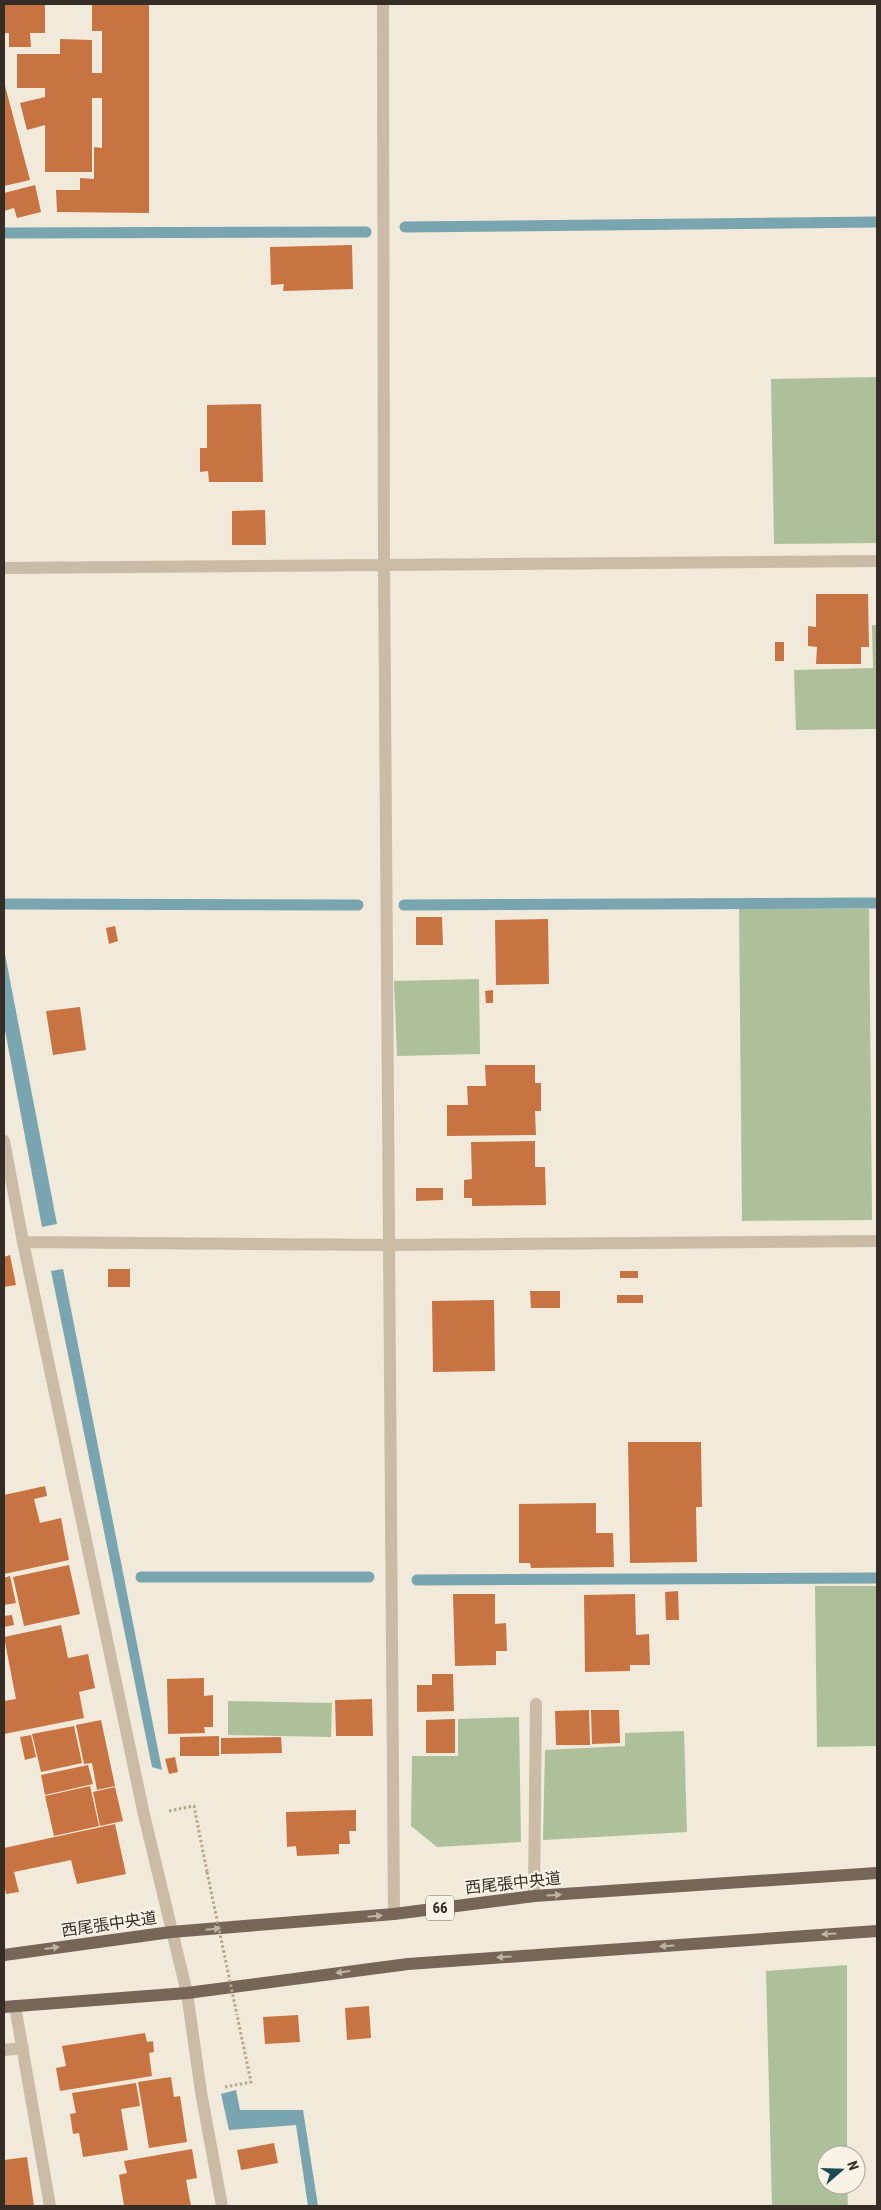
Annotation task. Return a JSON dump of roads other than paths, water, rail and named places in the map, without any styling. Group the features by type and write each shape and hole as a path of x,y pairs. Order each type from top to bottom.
{"main road":[{"name":"西尾張中央道","path":"4,1955 171,1932 394,1914 534,1896 877,1873"},
{"path":"10,2006 187,1993 408,1964 877,1931"}],"street":[{"path":"383,4 384,564 394,1914"},
{"path":"4,568 877,561"},
{"path":"4,1141 23,1242 144,1815 187,1993 201,2092 222,2206"},
{"path":"23,1242 388,1245 877,1241"},
{"path":"534,1896 536,1704"},
{"path":"10,2006 23,2048 50,2206"},
{"path":"4,2050 23,2048"}],"water":[{"path":"4,949 57,1224 42,1227 4,1025"},
{"path":"63,1269 162,1770 152,1767 51,1271"},
{"path":"236,2090 240,2110 303,2110 318,2206 308,2206 296,2125 229,2130 221,2094"}],"waterway":[{"path":"405,227 877,222"},
{"path":"4,233 366,232"},
{"path":"404,905 877,903"},
{"path":"6,904 358,905"},
{"path":"141,1577 369,1577"},
{"path":"417,1580 877,1578"}]}
